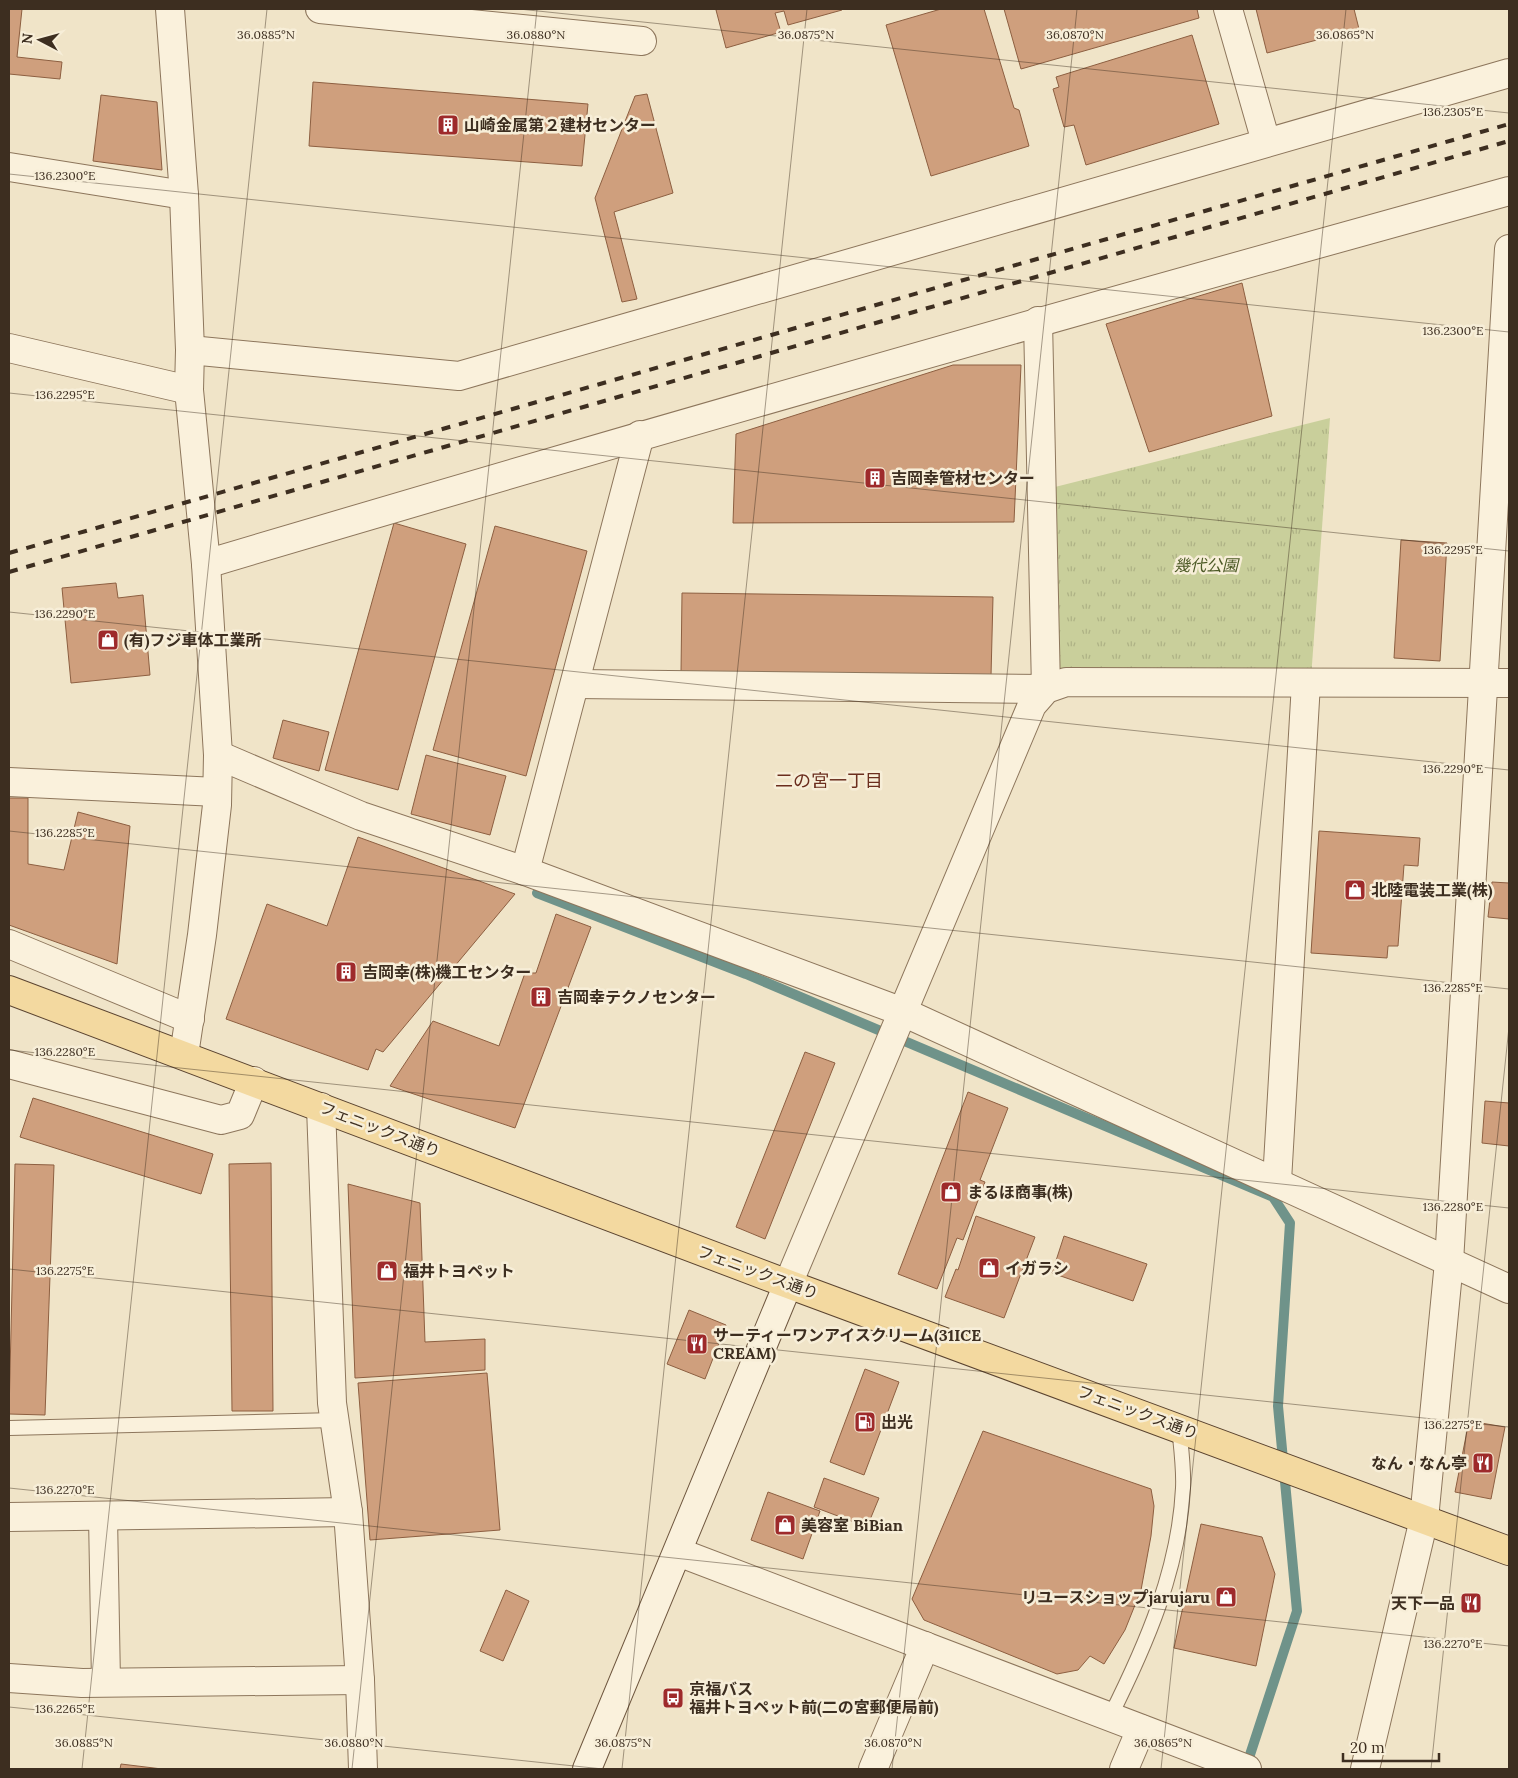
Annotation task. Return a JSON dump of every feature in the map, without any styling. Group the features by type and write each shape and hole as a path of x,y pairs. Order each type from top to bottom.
{"main road":[{"name":"フェニックス通り","path":"9,990 788,1284 1179,1427 1509,1551"}],"street":[{"path":"170,9 184,195 190,350 189,390 206,564 218,755 217,792 202,935 184,1055"},
{"path":"320,9 642,41"},
{"path":"1228,9 1266,142"},
{"path":"190,350 459,376 1509,73"},
{"path":"9,168 184,195"},
{"path":"206,564 640,435 1038,321 1509,191"},
{"path":"1365,1769 1424,1519 1449,1262 1509,249"},
{"path":"587,1769 788,1284 1032,705 1046,690 1038,321"},
{"path":"9,348 189,390"},
{"path":"525,871 640,435"},
{"path":"575,684 1046,690 1066,682 1509,683"},
{"path":"1277,1182 1306,683"},
{"path":"218,755 361,816 525,871 903,1012 1509,1289"},
{"path":"9,782 217,792"},
{"path":"9,944 190,1019"},
{"path":"9,1064 221,1120 240,1115 254,1081"},
{"path":"321,1107 332,1403 348,1512 360,1680 363,1769"},
{"path":"9,1517 348,1512"},
{"path":"102,1516 106,1682"},
{"path":"678,1552 1247,1769"},
{"path":"873,1769 925,1646"},
{"path":"9,1678 106,1682 360,1680"},
{"path":"1124,1769 1141,1728"}],"lane":[{"path":"9,1428 336,1420"},
{"path":"1110,1716 1149,1633 1176,1553 1184,1487 1179,1427"}],"green space":[{"name":"幾代公園","path":"1330,418 1311,678 1054,676 1047,489"}],"building":[{"path":"9,9 22,9 17,57 62,62 60,79 9,74"},
{"path":"941,9 984,9 1014,108 1019,110 1029,146 931,176 886,25"},
{"path":"1004,9 1197,9 1199,18 1021,69"},
{"path":"1256,9 1354,9 1359,29 1267,53"},
{"path":"716,10 842,10 788,25 784,11 775,13 781,32 726,48"},
{"path":"1192,35 1219,124 1086,165 1074,125 1064,127 1053,89 1059,87 1056,77"},
{"name":"山崎金属第２建材センター","path":"313,82 588,104 582,166 309,146"},
{"path":"647,94 673,193 614,212 637,299 622,302 595,198 635,96"},
{"path":"101,95 157,102 162,170 93,161"},
{"path":"1242,283 1272,416 1149,452 1106,324"},
{"name":"吉岡幸管材センター","path":"953,365 1021,365 1014,522 733,523 736,434"},
{"path":"394,523 466,544 398,790 325,770"},
{"path":"495,526 587,551 526,776 433,750"},
{"path":"1401,540 1447,543 1440,661 1394,658"},
{"path":"116,583 118,598 143,595 150,675 71,683 62,588"},
{"path":"682,593 993,597 991,676 681,672"},
{"path":"283,720 329,732 319,771 273,758"},
{"path":"426,755 506,776 490,835 411,814"},
{"path":"9,798 28,798 28,864 64,870 78,812 130,826 117,964 9,925"},
{"path":"1319,831 1420,838 1418,866 1404,865 1398,946 1388,946 1387,958 1311,953"},
{"name":"吉岡幸(株)機工センター","path":"358,837 515,894 383,1052 376,1049 368,1070 226,1019 267,904 327,926"},
{"path":"1492,882 1509,883 1509,919 1488,917"},
{"name":"吉岡幸テクノセンター","path":"556,914 591,927 515,1128 390,1086 433,1021 499,1046 525,973 536,973"},
{"path":"805,1052 835,1063 765,1239 736,1227"},
{"path":"968,1092 1008,1108 980,1180 985,1182 963,1240 957,1238 937,1289 898,1274"},
{"path":"33,1098 213,1154 201,1194 20,1137"},
{"path":"1485,1101 1509,1103 1509,1146 1482,1143"},
{"path":"271,1163 273,1411 232,1411 229,1164"},
{"path":"15,1164 54,1165 45,1415 9,1414"},
{"name":"福井トヨペット","path":"348,1184 420,1203 425,1342 485,1339 485,1370 355,1378"},
{"path":"976,1216 1035,1237 1004,1318 945,1297 956,1269 958,1270"},
{"path":"1064,1236 1147,1264 1133,1301 1052,1273"},
{"name":"サーティーワンアイスクリーム(31ICE CREAM)","path":"689,1310 726,1325 705,1379 667,1364"},
{"name":"出光","path":"865,1369 899,1382 864,1475 830,1462"},
{"path":"487,1373 500,1530 370,1540 358,1383"},
{"path":"1469,1421 1505,1427 1491,1499 1455,1492"},
{"path":"983,1431 1151,1489 1154,1506 1151,1536 1141,1590 1125,1630 1104,1664 1090,1656 1078,1670 1057,1674 924,1620 912,1599"},
{"path":"824,1478 879,1498 867,1527 814,1507"},
{"name":"美容室 BiBian","path":"768,1492 820,1511 803,1559 751,1540"},
{"path":"1201,1524 1262,1537 1275,1574 1256,1666 1174,1648"},
{"path":"506,1590 529,1601 503,1661 480,1651"},
{"path":"121,1764 162,1769 120,1769"}],"waterway":[{"path":"537,893 746,974 1273,1197 1290,1223 1278,1406 1297,1611 1246,1767"}],"railway":[{"path":"9,553 1509,124"},
{"path":"9,572 1509,141"}],"place":[{"name":"山崎金属第２建材センター","path":"448,125"},
{"name":"吉岡幸管材センター","path":"875,478"},
{"name":"(有)フジ車体工業所","path":"108,640"},
{"name":"北陸電装工業(株)","path":"1355,890"},
{"name":"吉岡幸(株)機工センター","path":"346,972"},
{"name":"吉岡幸テクノセンター","path":"541,997"},
{"name":"まるほ商事(株)","path":"951,1192"},
{"name":"イガラシ","path":"989,1268"},
{"name":"福井トヨペット","path":"387,1271"},
{"name":"サーティーワンアイスクリーム(31ICE CREAM)","path":"697,1344"},
{"name":"出光","path":"865,1422"},
{"name":"なん・なん亭","path":"1483,1463"},
{"name":"美容室 BiBian","path":"785,1525"},
{"name":"リユースショップjarujaru","path":"1226,1597"},
{"name":"天下一品","path":"1471,1603"},
{"name":"京福バス 福井トヨペット前(二の宮郵便局前)","path":"673,1698"}],"district":[{"name":"二の宮一丁目","path":"829,781"}]}
